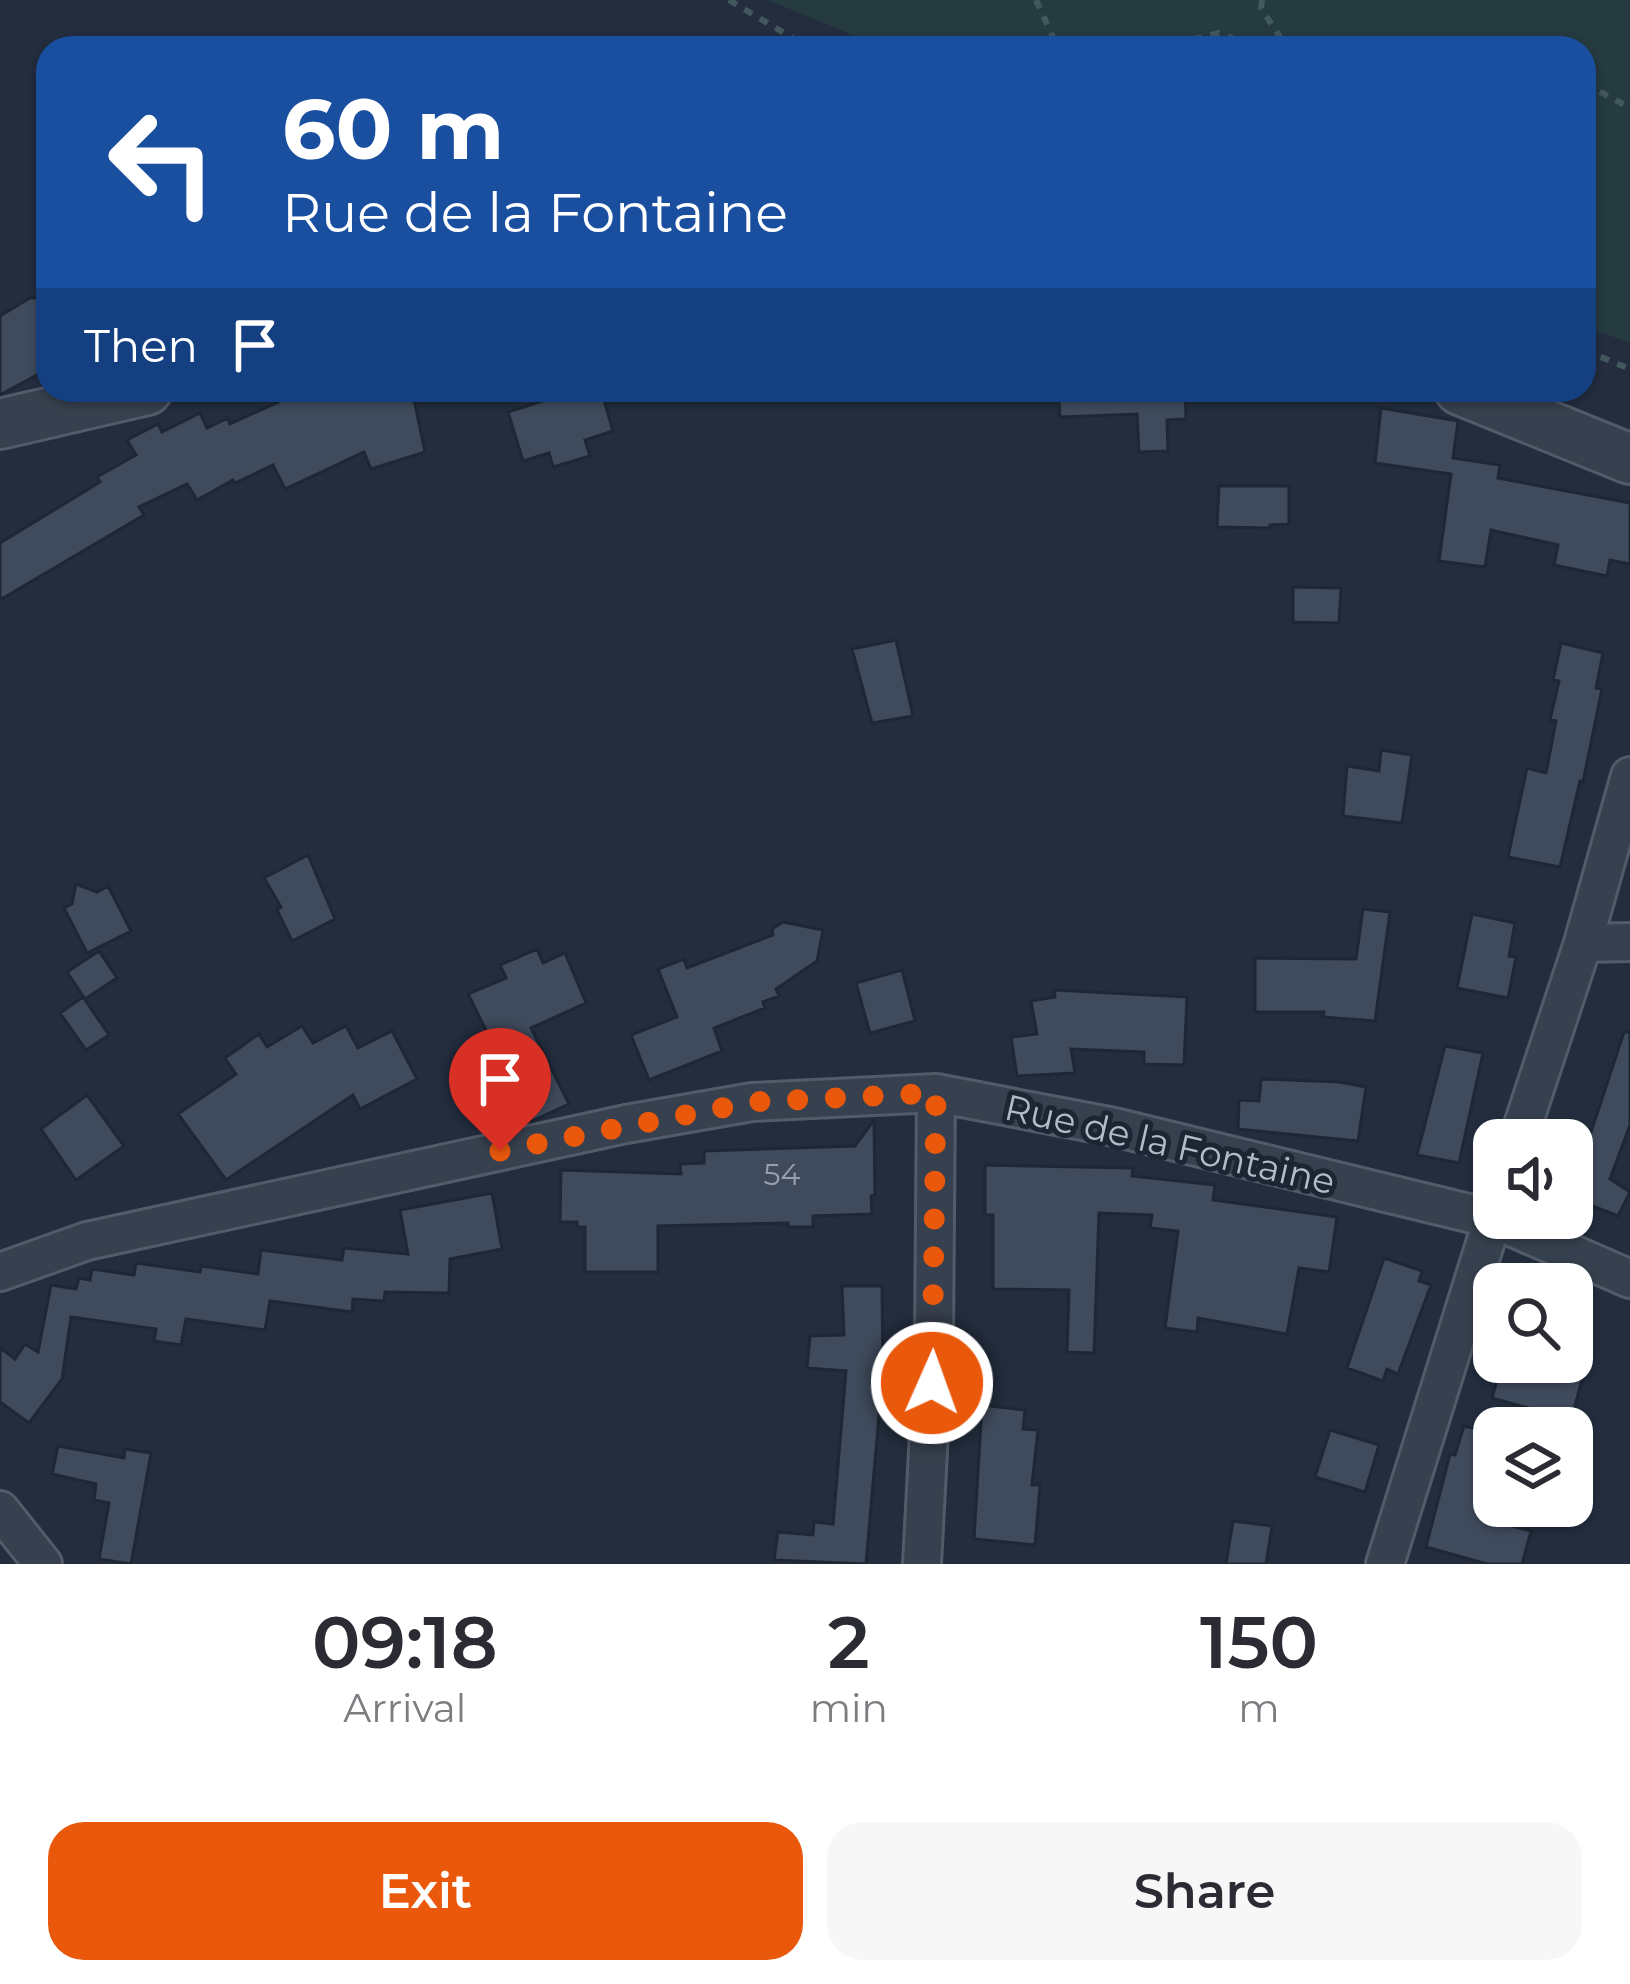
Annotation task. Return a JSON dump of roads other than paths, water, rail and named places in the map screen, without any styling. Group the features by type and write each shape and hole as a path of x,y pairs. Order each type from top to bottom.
{"street":[{"path":"0,424 95,402"},
{"path":"1490,402 1630,458"},
{"path":"1525,1119 1583,943 1630,776"},
{"path":"1583,943 1630,942"},
{"path":"922,1564 934,1337 936,1093"},
{"name":"Rue de la Fontaine","path":"0,1272 87,1241 626,1124 752,1102 936,1093 1114,1127 1473,1212"},
{"path":"1385,1564 1486,1239"},
{"name":"Rue de la Fontaine","path":"1542,1239 1630,1279"},
{"path":"0,1510 43,1564"}]}
